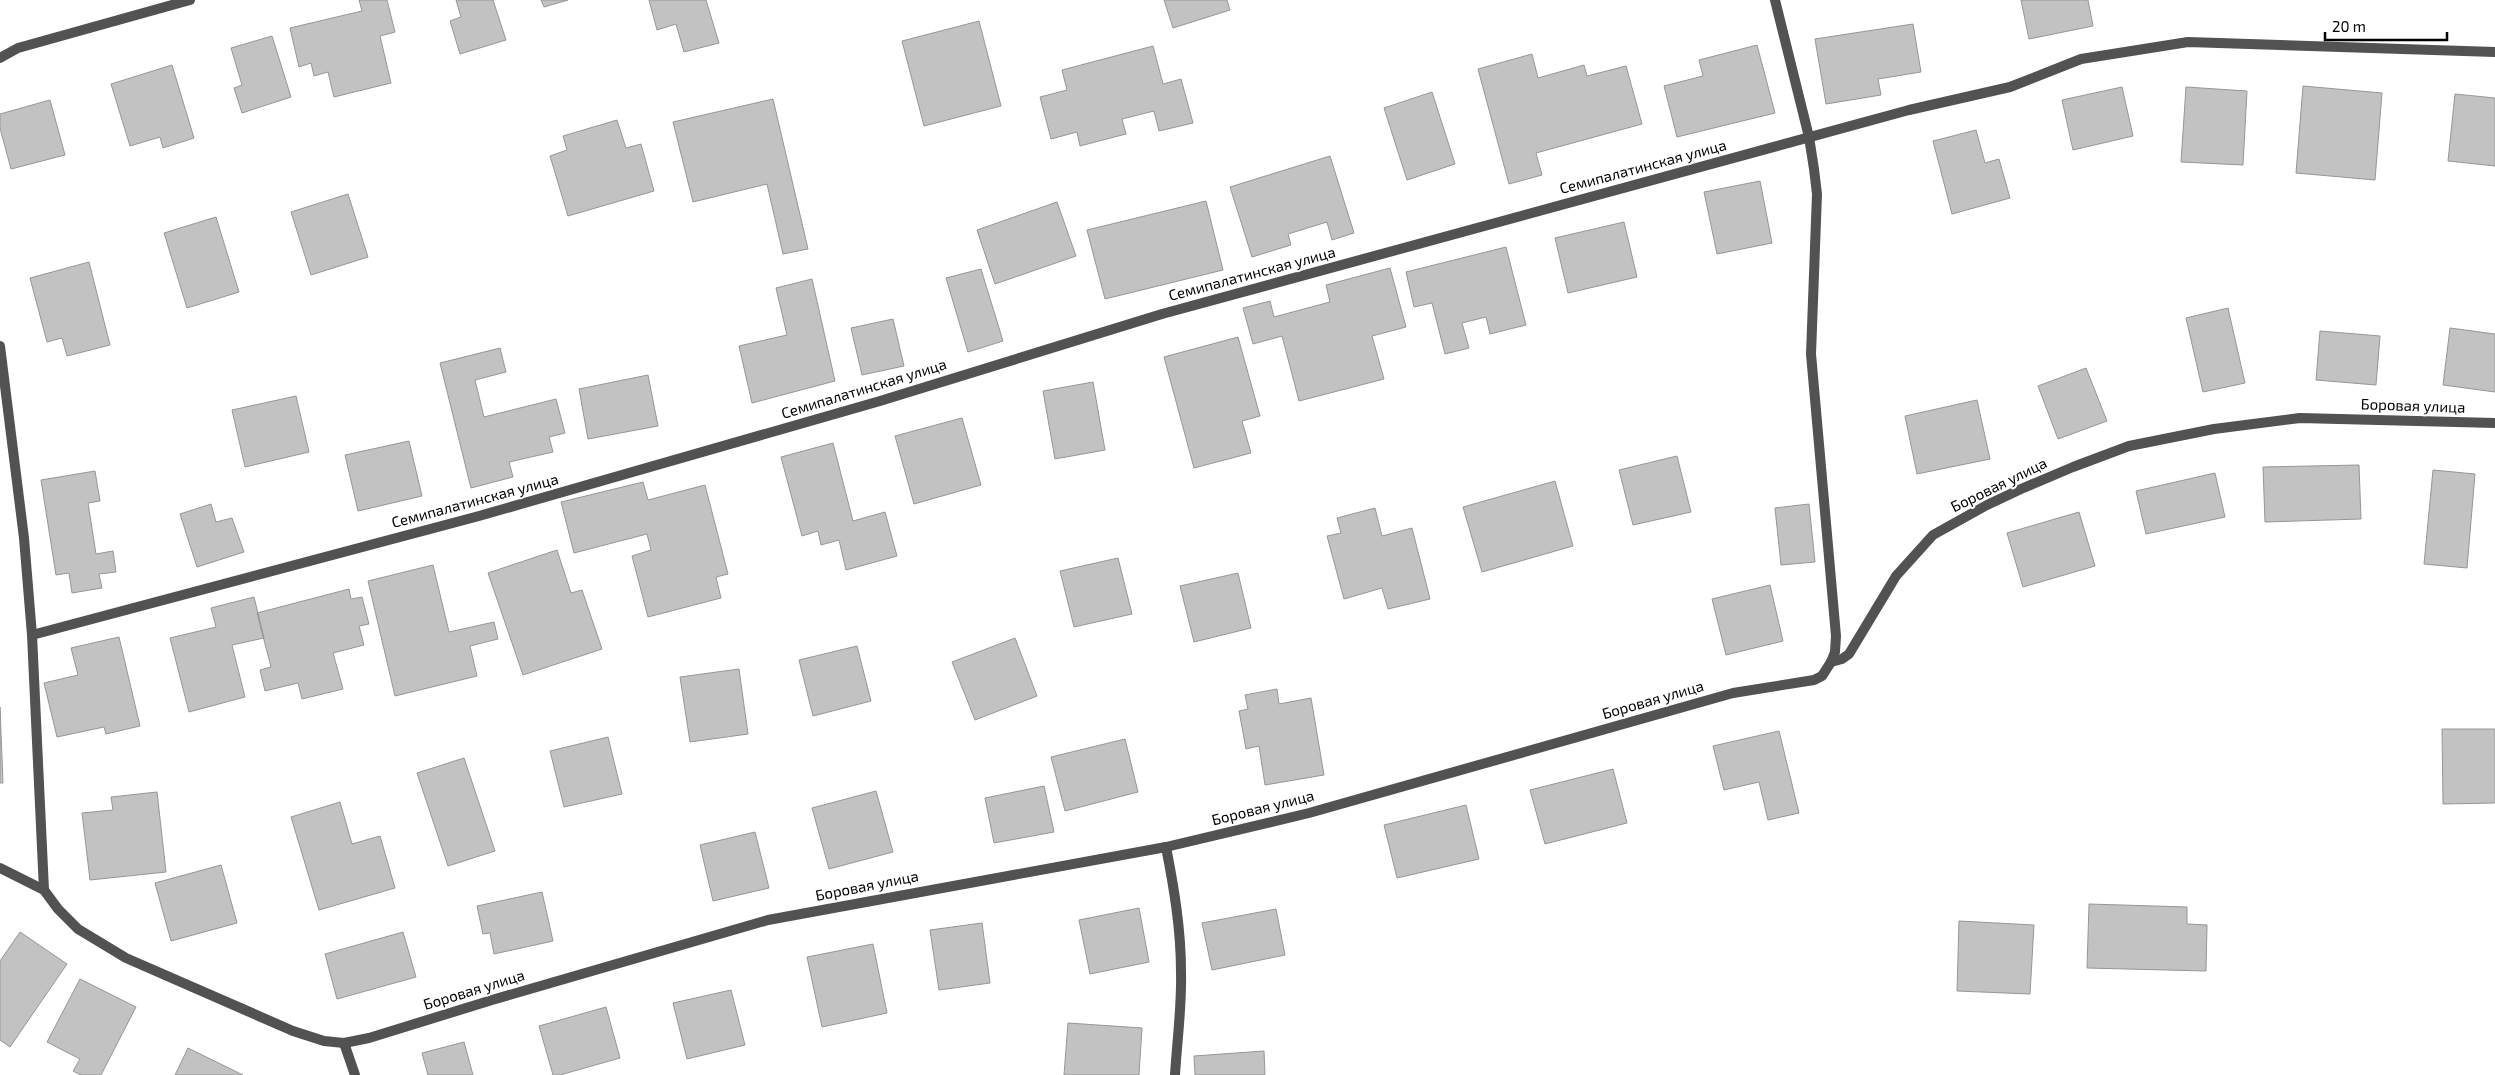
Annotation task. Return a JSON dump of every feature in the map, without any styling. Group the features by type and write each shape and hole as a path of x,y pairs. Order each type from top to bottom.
{"street":[{"path":"0,58 18,48 190,0"},
{"path":"1775,0 1809,136 1817,194 1811,354 1836,636 1835,652 1831,662"},
{"name":"Семипалатинская улица","path":"32,634 479,516 880,401 1162,314 1809,136 1909,110 2010,87 2081,59 2188,42 2495,52"},
{"path":"0,346 24,538 32,634 44,890"},
{"name":"Боровая улица","path":"0,868 44,890 58,909 78,929 126,958 293,1031 324,1041 344,1043 368,1038 768,920 1166,847 1309,813 1733,693 1814,680 1822,676 1831,662 1842,660 1849,654 1896,576 1933,535 1987,505 2073,467 2128,446 2214,428 2300,418 2495,423"},
{"path":"1166,847 1174,888 1181,964 1175,1075"},
{"path":"344,1043 355,1075"}],"building":[{"path":"359,0 387,0 395,32 380,36 391,83 334,97 328,72 314,76 311,63 299,67 290,28 362,11"},
{"path":"456,0 493,0 506,40 460,54 450,21 461,17"},
{"path":"541,0 568,0 544,7"},
{"path":"649,0 706,0 719,43 684,52 676,24 657,30"},
{"path":"1164,0 1227,0 1230,10 1173,28"},
{"path":"2021,0 2088,0 2093,26 2029,39"},
{"path":"979,21 1001,106 924,126 902,41"},
{"path":"1913,24 1921,72 1878,79 1881,95 1826,104 1815,39"},
{"path":"272,36 291,97 242,113 234,88 242,85 231,48"},
{"path":"1757,45 1775,113 1677,137 1664,86 1703,76 1699,60"},
{"path":"1153,46 1163,84 1181,79 1193,123 1159,131 1154,111 1122,119 1126,134 1080,146 1077,132 1051,139 1040,97 1067,90 1062,70"},
{"path":"1532,54 1538,78 1584,65 1587,76 1626,66 1642,124 1536,153 1542,175 1509,184 1478,69"},
{"path":"172,65 194,138 163,148 160,137 130,146 111,84"},
{"path":"2303,86 2382,93 2375,180 2296,173"},
{"path":"2122,87 2133,136 2073,150 2062,100"},
{"path":"2186,87 2247,91 2243,165 2181,162"},
{"path":"1432,92 1455,164 1407,180 1384,108"},
{"path":"2455,94 2495,98 2495,166 2448,161"},
{"path":"773,99 808,249 783,254 767,184 693,202 673,122"},
{"path":"50,100 65,155 11,169 0,128 0,114"},
{"path":"617,120 626,148 641,144 654,191 568,216 550,156 567,150 563,136"},
{"path":"1976,130 1985,163 1999,159 2010,198 1952,214 1933,141"},
{"path":"1330,156 1354,233 1332,240 1327,222 1288,234 1291,245 1252,257 1230,187"},
{"path":"1760,181 1772,243 1717,254 1704,192"},
{"path":"348,194 368,257 311,275 291,212"},
{"path":"1206,201 1223,270 1105,299 1087,230"},
{"path":"1057,202 1076,256 995,284 977,230"},
{"path":"216,217 239,292 187,308 164,233"},
{"path":"1624,222 1637,277 1568,293 1555,238"},
{"path":"1506,247 1526,325 1490,334 1486,317 1462,323 1469,348 1445,354 1432,303 1414,307 1406,272"},
{"path":"89,262 110,345 67,356 62,338 47,342 30,278"},
{"path":"1390,268 1406,327 1372,336 1384,379 1299,401 1282,336 1253,344 1243,308 1270,301 1274,317 1330,302 1326,285"},
{"path":"981,269 1003,341 968,352 946,278"},
{"path":"812,279 835,381 752,403 739,346 787,335 776,288"},
{"path":"2228,308 2245,383 2203,392 2186,318"},
{"path":"893,319 904,366 862,375 851,328"},
{"path":"2450,328 2495,334 2495,392 2443,385"},
{"path":"2320,331 2380,336 2376,385 2316,380"},
{"path":"1238,337 1260,416 1242,421 1251,453 1194,468 1164,357"},
{"path":"500,348 506,372 475,380 484,417 556,399 565,433 549,437 553,452 509,462 513,477 471,488 440,363"},
{"path":"2086,368 2107,421 2058,439 2038,386"},
{"path":"648,375 658,426 588,439 579,389"},
{"path":"1093,382 1105,450 1055,459 1043,391"},
{"path":"296,396 309,452 245,467 232,410"},
{"path":"1977,400 1990,459 1917,474 1905,416"},
{"path":"962,418 981,485 914,504 895,436"},
{"path":"409,441 422,496 358,511 345,455"},
{"path":"833,443 853,521 885,512 897,556 846,570 839,540 821,545 818,531 802,536 781,457"},
{"path":"1677,456 1691,512 1633,525 1619,470"},
{"path":"2359,465 2361,519 2265,522 2263,467"},
{"path":"2433,470 2475,474 2467,568 2424,564"},
{"path":"95,471 100,501 88,503 96,554 113,551 116,572 99,574 102,588 72,593 69,573 56,575 41,480"},
{"path":"2215,473 2225,517 2146,534 2136,491"},
{"path":"1555,481 1573,546 1482,572 1463,507"},
{"path":"643,482 648,500 705,485 728,574 716,577 721,598 648,617 632,556 651,550 647,534 574,553 561,502"},
{"path":"211,504 216,522 232,518 244,552 197,567 180,514"},
{"path":"1809,504 1815,562 1781,565 1775,508"},
{"path":"1375,508 1382,536 1412,528 1430,599 1388,609 1382,588 1344,599 1327,536 1341,533 1337,518"},
{"path":"2079,512 2095,566 2023,587 2007,533"},
{"path":"557,550 571,593 582,590 602,649 523,675 488,573"},
{"path":"1118,558 1132,614 1074,627 1060,571"},
{"path":"433,565 449,632 494,622 498,639 470,646 477,676 395,696 368,581"},
{"path":"1238,573 1251,628 1194,642 1180,586"},
{"path":"1770,585 1783,641 1726,655 1712,599"},
{"path":"349,589 351,599 362,597 369,624 359,626 364,645 333,653 343,689 302,699 298,683 265,691 260,670 271,667 257,613"},
{"path":"254,597 264,638 232,645 245,697 189,712 170,638 216,627 211,608"},
{"path":"119,637 140,726 106,734 104,727 57,737 44,683 78,675 71,648"},
{"path":"1015,638 1037,696 975,720 952,662"},
{"path":"857,646 871,701 813,716 799,660"},
{"path":"739,669 748,734 690,742 680,677"},
{"path":"1277,689 1279,704 1311,698 1324,775 1265,785 1259,746 1246,749 1239,711 1248,709 1245,695"},
{"path":"0,707 3,783 0,783"},
{"path":"2442,729 2495,729 2495,803 2443,804"},
{"path":"1779,731 1799,813 1768,820 1759,782 1724,790 1713,746"},
{"path":"608,737 622,794 564,807 550,751"},
{"path":"1125,739 1138,792 1065,811 1051,757"},
{"path":"464,758 495,851 448,866 417,773"},
{"path":"1613,769 1627,823 1545,844 1530,790"},
{"path":"1044,786 1054,832 994,843 985,798"},
{"path":"876,791 893,852 829,869 812,808"},
{"path":"157,792 166,872 90,880 82,813 113,810 111,797"},
{"path":"340,802 352,844 380,836 395,888 319,910 291,817"},
{"path":"1466,805 1479,859 1397,878 1384,825"},
{"path":"755,832 769,888 713,901 700,845"},
{"path":"221,865 237,923 171,941 155,883"},
{"path":"542,892 553,941 494,954 490,933 483,934 477,906"},
{"path":"2089,904 2187,907 2187,924 2207,925 2206,971 2087,968"},
{"path":"1139,908 1149,962 1090,974 1079,920"},
{"path":"1276,909 1285,955 1212,970 1202,923"},
{"path":"1959,921 2034,925 2030,994 1957,991"},
{"path":"982,923 990,983 939,990 930,930"},
{"path":"20,932 67,964 10,1047 0,1040 0,961"},
{"path":"403,932 416,977 337,999 325,954"},
{"path":"873,944 887,1013 822,1027 807,957"},
{"path":"80,979 136,1007 101,1075 81,1075 73,1071 80,1059 47,1042"},
{"path":"731,990 745,1045 687,1059 673,1003"},
{"path":"606,1007 620,1058 560,1075 553,1075 539,1026"},
{"path":"1068,1023 1142,1028 1139,1075 1064,1075"},
{"path":"464,1042 473,1075 428,1075 422,1053"},
{"path":"188,1048 243,1075 175,1075"},
{"path":"1264,1051 1265,1075 1195,1075 1194,1056"}]}
